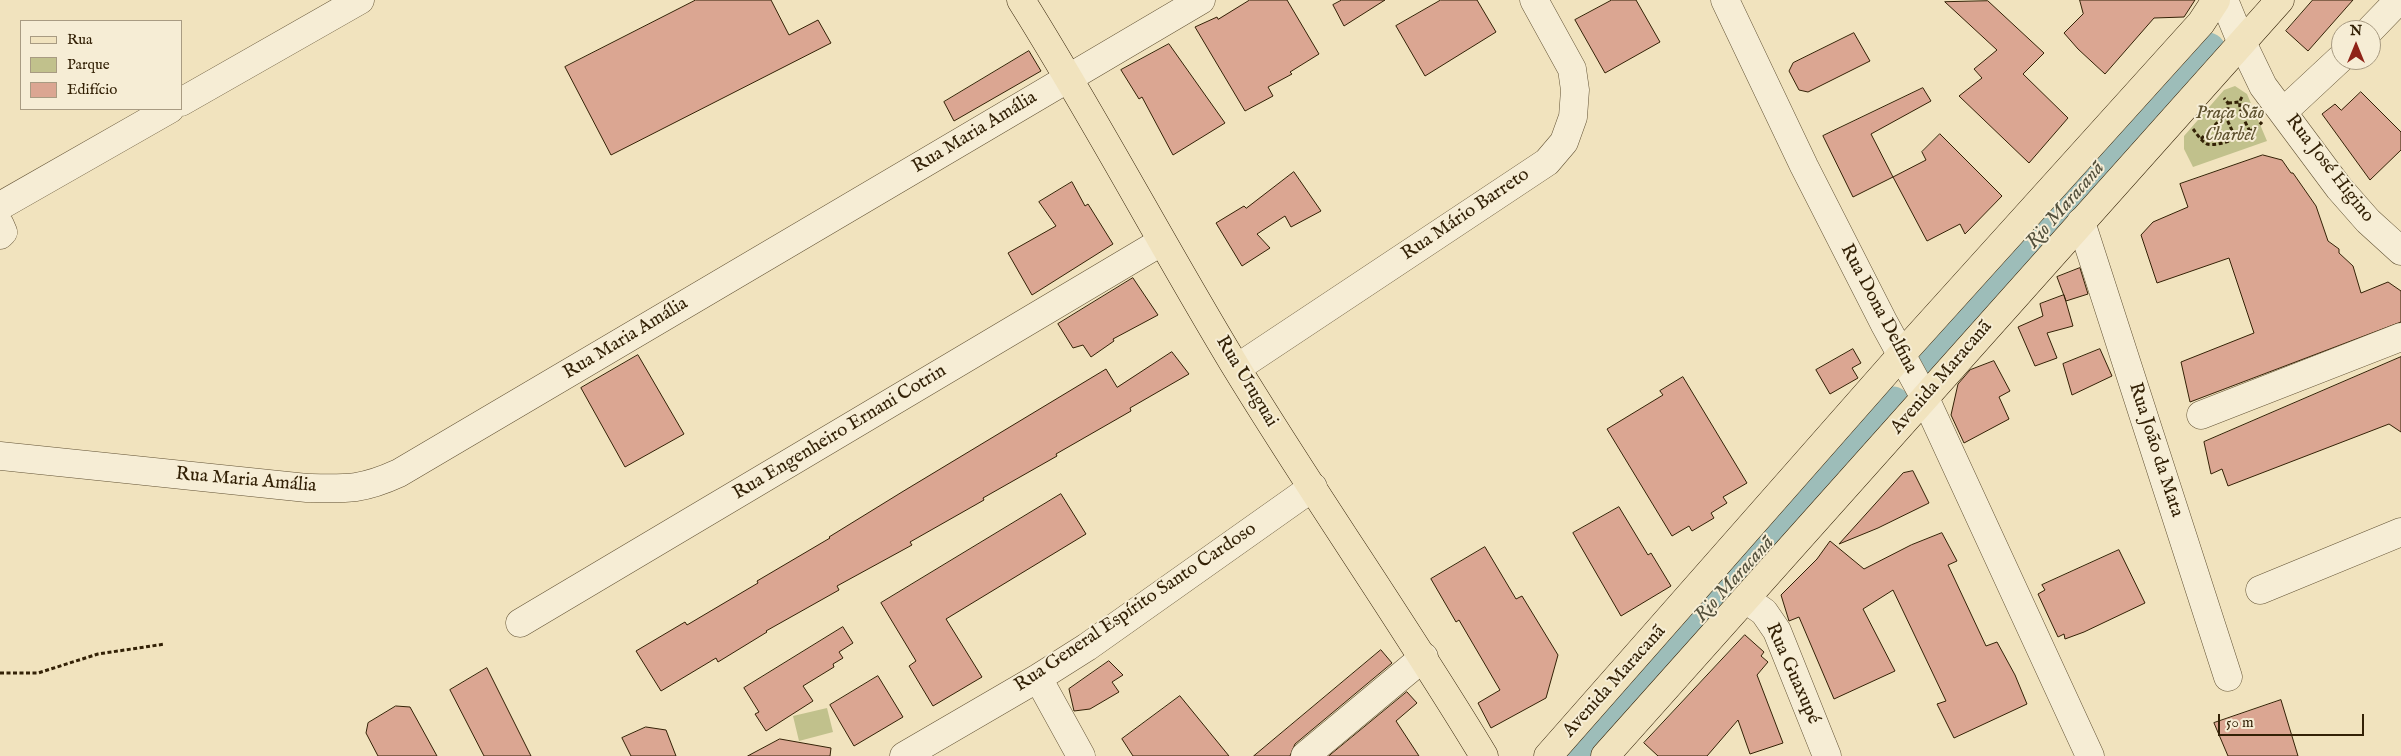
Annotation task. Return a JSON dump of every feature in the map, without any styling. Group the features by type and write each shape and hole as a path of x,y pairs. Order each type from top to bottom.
{"main road":[{"name":"Rua Uruguai","path":"1022,0 1069,78 1161,242 1237,368 1424,657 1484,756"},
{"name":"Avenida Maracanã","path":"1606,756 1697,652 1747,600 1923,395 2081,222 2240,38 2280,0"},
{"name":"Avenida Maracanã","path":"1548,756 1905,360 2202,23 2222,3"}],"street":[{"path":"182,101 360,0"},
{"name":"Rua Maria Amália","path":"0,456 307,488 347,489 373,485 408,468 1200,0"},
{"name":"Rua Mário Barreto","path":"1237,368 1547,162 1564,142 1573,117 1574,90 1572,69 1534,0"},
{"name":"Rua Dona Delfina","path":"1725,0 1804,166 1923,395 2090,756"},
{"path":"2380,20 2399,0"},
{"name":"Rua José Higino","path":"2222,3 2263,86 2273,117 2368,221 2401,251"},
{"path":"2273,117 2331,67"},
{"path":"0,206 168,110"},
{"name":"Rua João da Mata","path":"2081,222 2228,677"},
{"path":"0,226 3,232 0,236"},
{"name":"Rua Engenheiro Ernani Cotrin","path":"520,623 1161,242"},
{"path":"2201,415 2401,337"},
{"name":"Rua General Espírito Santo Cardoso","path":"904,756 1038,678 1087,647 1313,486"},
{"path":"2260,590 2401,532"},
{"name":"Rua Guaxupé","path":"1747,600 1764,612 1777,631 1827,756"},
{"path":"1305,756 1424,657"},
{"path":"1038,678 1081,756"}],"path":[{"path":"2244,91 2239,102 2250,132"},
{"path":"2221,94 2228,103"},
{"path":"2228,103 2239,102"},
{"path":"2201,139 2225,115 2228,103"},
{"path":"2225,115 2235,137"},
{"path":"2189,124 2205,143 2215,145 2250,132 2273,117"},
{"path":"0,673 38,673 98,654 165,644"}],"green space":[{"name":"Praça São Charbel","path":"2235,86 2247,94 2267,141 2193,167 2184,149 2184,136 2224,90"},
{"path":"827,708 833,732 799,741 793,716"}],"building":[{"path":"696,0 771,0 789,35 818,20 831,43 611,155 565,67"},
{"path":"1250,0 1287,0 1319,54 1290,72 1292,74 1268,87 1273,96 1245,111 1195,27 1217,17 1218,19"},
{"path":"1342,0 1385,0 1344,26 1333,5"},
{"path":"1441,0 1477,0 1496,32 1425,76 1396,26"},
{"path":"1612,0 1636,0 1660,42 1605,73 1575,20"},
{"path":"2080,0 2195,0 2184,17 2154,18 2105,74 2064,33 2083,14"},
{"path":"2313,0 2353,0 2335,20 2331,20 2331,25 2308,51 2286,31"},
{"path":"1988,1 2044,53 2023,74 2068,118 2029,163 1959,96 1982,78 1974,69 1997,50 1945,2"},
{"path":"1854,33 1870,61 1808,92 1799,90 1789,71 1793,63"},
{"path":"1169,44 1225,123 1173,155 1142,97 1139,99 1121,70"},
{"path":"1029,51 1041,71 954,121 944,102"},
{"path":"1923,88 1931,101 1871,134 1893,177 1853,197 1823,136"},
{"path":"2361,92 2401,132 2401,150 2370,180 2322,114 2335,104 2341,110"},
{"path":"1940,134 2002,196 1965,234 1960,224 1927,241 1893,177 1926,160 1922,152"},
{"path":"2263,155 2282,160 2291,173 2293,173 2316,206 2328,241 2339,249 2339,253 2353,266 2361,293 2388,282 2401,291 2401,322 2190,402 2181,362 2254,333 2229,258 2157,283 2141,235 2153,222 2188,207 2180,184"},
{"path":"1294,172 1321,211 1291,227 1285,216 1257,234 1270,248 1242,266 1216,223 1244,206 1246,208"},
{"path":"1072,182 1085,206 1088,204 1113,244 1032,295 1008,253 1056,226 1039,202"},
{"path":"2080,268 2088,294 2066,301 2057,277"},
{"path":"1133,278 1158,315 1113,339 1114,341 1091,357 1083,345 1073,348 1058,324"},
{"path":"2064,295 2073,326 2047,333 2057,358 2035,366 2018,327 2043,316 2040,304"},
{"path":"1853,349 1861,363 1852,368 1858,378 1830,394 1816,370"},
{"path":"2100,349 2112,376 2072,395 2063,364"},
{"path":"1172,352 1189,374 1130,408 1131,411 1056,454 1057,456 983,498 984,500 910,542 912,545 837,586 839,590 766,631 718,662 716,658 661,691 636,651 685,622 687,625 758,583 757,581 1106,369 1117,387"},
{"path":"638,355 684,434 625,467 581,388"},
{"path":"2401,357 2401,432 2389,424 2228,486 2222,469 2211,474 2204,442"},
{"path":"1994,361 2010,391 1999,397 2009,419 1964,443 1951,415 1958,384 1970,370"},
{"path":"1683,377 1747,483 1723,497 1727,503 1711,513 1714,518 1692,531 1689,526 1672,536 1607,429 1663,395 1660,391"},
{"path":"1913,471 1929,503 1878,528 1839,544 1903,473"},
{"path":"1061,494 1086,534 946,619 982,677 933,706 909,666 916,661 881,603"},
{"path":"1619,507 1648,555 1651,553 1671,586 1621,616 1573,533"},
{"path":"1942,533 1957,561 1948,565 1986,646 1997,642 2015,675 2027,704 1954,738 1937,704 1946,701 1893,590 1863,609 1895,671 1834,699 1799,617 1789,621 1781,595 1817,559 1830,541 1864,569 1911,545"},
{"path":"1485,547 1516,599 1522,596 1558,655 1546,698 1491,728 1478,703 1500,690 1459,620 1456,622 1431,579"},
{"path":"2119,550 2145,603 2084,632 2065,639 2064,634 2058,637 2038,594 2045,590 2042,585"},
{"path":"843,627 853,643 839,652 843,658 833,664 834,667 803,686 813,701 766,731 755,714 759,712 744,688"},
{"path":"1745,635 1764,652 1761,656 1768,662 1757,675 1783,743 1750,754 1738,720 1707,756 1658,756 1644,743"},
{"path":"1381,650 1392,663 1295,744 1290,756 1254,756"},
{"path":"1109,661 1123,675 1112,682 1119,692 1090,709 1074,711 1069,689"},
{"path":"487,668 531,756 484,756 450,690"},
{"path":"878,676 903,717 854,746 830,705"},
{"path":"1407,692 1417,703 1396,721 1419,756 1329,756"},
{"path":"1180,696 1229,756 1133,756 1122,739"},
{"path":"2281,700 2298,756 2228,756 2214,723"},
{"path":"396,706 410,707 437,756 378,756 366,733 368,723"},
{"path":"646,727 666,730 676,756 631,756 622,738"},
{"path":"780,739 831,748 830,756 748,756"}],"waterway":[{"name":"Rio Maracanã","path":"1926,364 2136,126 2208,50"},
{"name":"Rio Maracanã","path":"1577,756 1600,728 1893,404"}]}
